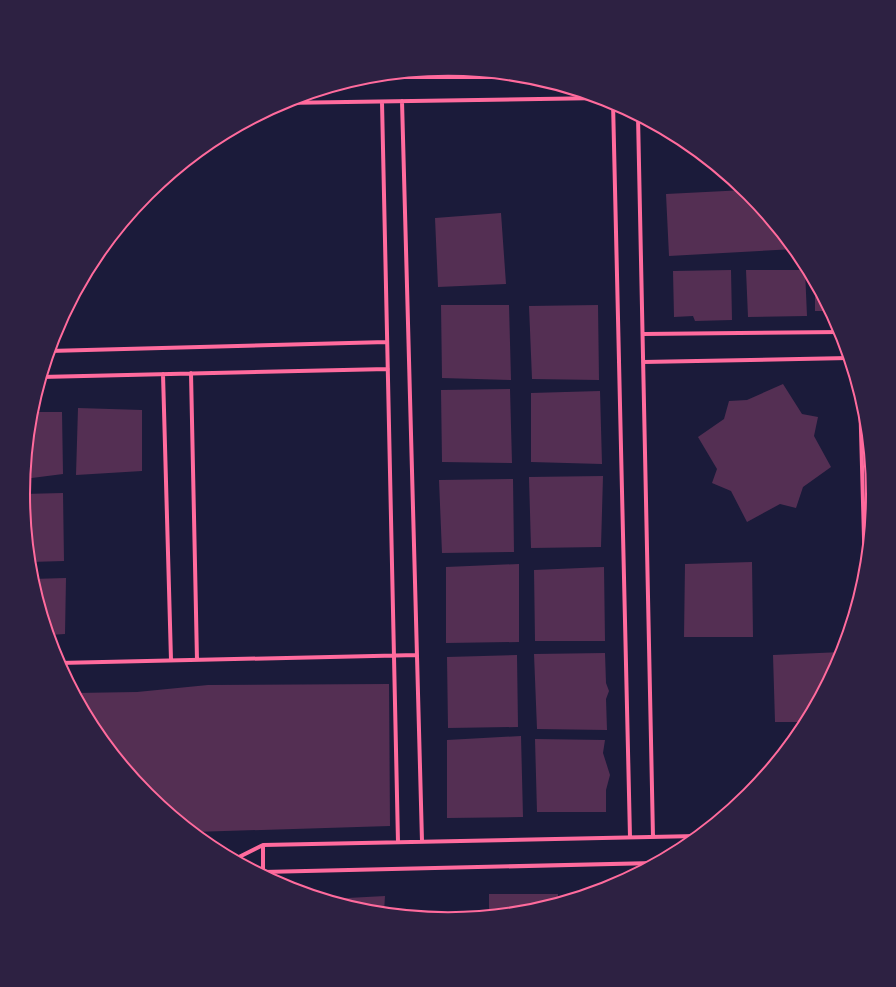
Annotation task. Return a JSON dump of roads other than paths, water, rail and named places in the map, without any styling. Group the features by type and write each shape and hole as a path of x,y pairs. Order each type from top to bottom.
{"street":[{"path":"412,77 484,77"},
{"path":"300,103 583,98"},
{"path":"402,101 422,842"},
{"path":"382,102 398,842"},
{"path":"613,109 630,837"},
{"path":"638,122 653,837"},
{"path":"643,334 833,332"},
{"path":"55,351 387,342"},
{"path":"643,362 844,358"},
{"path":"47,377 388,369"},
{"path":"191,373 197,660"},
{"path":"163,374 171,660"},
{"path":"861,433 864,532"},
{"path":"66,663 417,654"},
{"path":"241,856 263,845 687,836"},
{"path":"263,845 263,868"},
{"path":"273,873 642,863"}]}
